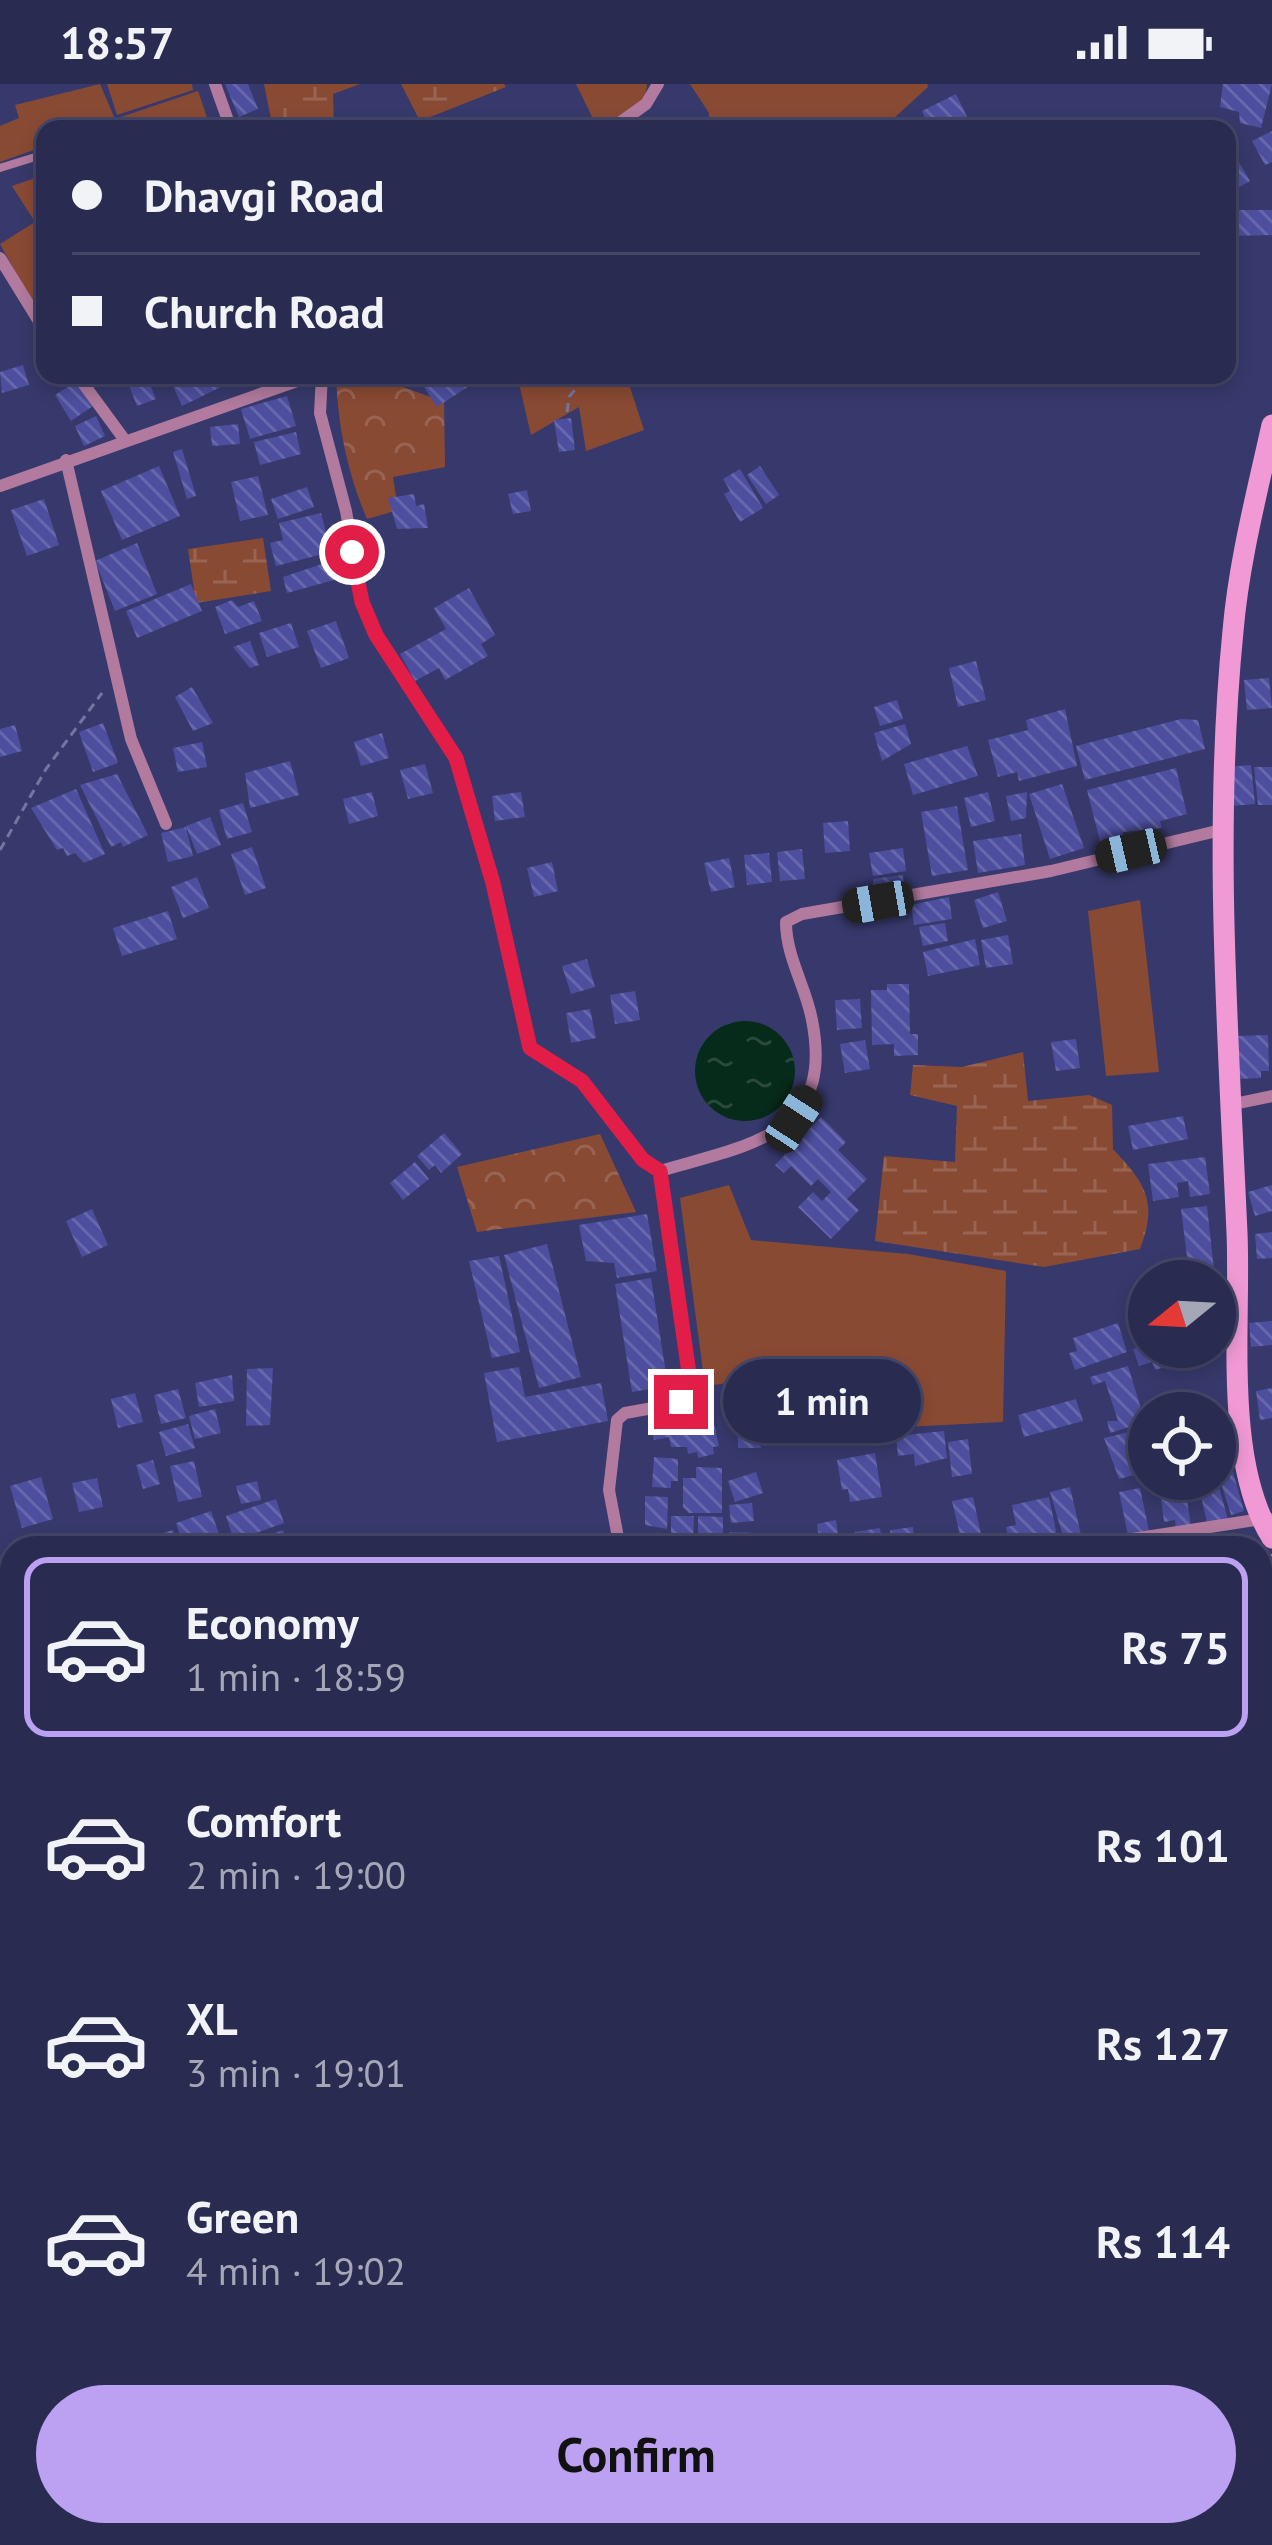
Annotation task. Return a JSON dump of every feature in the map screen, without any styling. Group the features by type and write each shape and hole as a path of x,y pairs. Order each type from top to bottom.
{"street":[{"path":"215,84 228,120"},
{"path":"624,120 646,104 658,84"},
{"path":"0,258 36,317"},
{"path":"84,384 124,439"},
{"path":"0,486 291,384"},
{"path":"318,384 320,413 346,511 362,602 376,635 456,758 493,883 530,1048 582,1081 643,1160 660,1171 766,1141 794,1119 816,1086 812,1021 786,922 802,914 1051,871 1225,829"},
{"path":"1175,1536 1268,1525 1246,1454 1239,1380 1223,996 1233,628 1272,425"},
{"path":"66,460 131,739 166,824"},
{"path":"1229,1105 1272,1096"},
{"path":"618,1536 608,1490 617,1420 625,1413 681,1402 690,1380 660,1171"}],"lane":[{"path":"0,168 36,157"}],"path":[{"path":"567,412 569,397 580,384"},
{"path":"0,850 46,769 117,672"}],"green space":[{"path":"100,84 115,119 198,91 208,120 36,120 36,149 0,162 0,126 19,118 15,105"},
{"path":"107,84 192,84 193,90 117,115"},
{"path":"264,84 360,84 333,94 334,120 271,120"},
{"path":"401,84 506,87 423,120"},
{"path":"576,84 647,84 637,106 615,120 594,120"},
{"path":"690,84 928,87 893,120 709,120"},
{"path":"36,178 36,299 32,302 0,244 35,222 12,186"},
{"path":"337,384 392,384 444,401 445,467 393,477 398,510 367,519 354,484"},
{"path":"519,384 629,384 644,430 586,451 579,407 531,435"},
{"path":"263,538 271,591 196,603 188,549"},
{"path":"1140,900 1159,1072 1106,1076 1088,911"},
{"path":"1023,1052 1028,1101 1089,1095 1112,1105 1113,1149 1146,1194 1148,1218 1140,1249 1044,1267 875,1241 884,1156 955,1162 957,1106 910,1095 913,1065 962,1067"},
{"path":"600,1134 636,1212 477,1232 457,1167"},
{"path":"729,1185 751,1240 908,1254 1006,1271 1003,1422 905,1427 837,1441 799,1439 736,1382 705,1386 680,1198"}],"water":[{"path":"745,1021 764,1025 780,1036 791,1052 795,1071 791,1090 780,1106 764,1117 745,1121 726,1117 710,1106 699,1090 695,1071 699,1052 710,1036 726,1025"}],"building":[{"path":"225,84 248,84 258,109 239,117"},
{"path":"1223,84 1272,84 1261,128 1240,123 1239,112 1220,107"},
{"path":"956,94 969,120 926,120 922,111"},
{"path":"1272,131 1272,162 1265,165 1252,141"},
{"path":"1236,157 1250,181 1236,189"},
{"path":"1236,210 1272,210 1272,235 1236,236"},
{"path":"23,365 29,385 2,393 0,372"},
{"path":"79,384 93,406 71,421 55,395"},
{"path":"128,384 150,384 156,399 137,406"},
{"path":"222,384 223,386 182,406 173,386"},
{"path":"422,384 472,384 437,407"},
{"path":"287,396 296,426 250,439 241,409"},
{"path":"96,416 105,436 84,446 75,426"},
{"path":"571,418 575,450 559,452 554,420"},
{"path":"238,424 240,444 212,446 210,427"},
{"path":"296,432 301,454 260,465 254,442"},
{"path":"182,449 196,496 187,499 173,452"},
{"path":"159,466 180,516 122,540 101,491"},
{"path":"760,466 779,495 766,504 747,475"},
{"path":"740,469 763,508 740,522 724,494 730,491 723,479"},
{"path":"258,476 268,515 240,521 231,482"},
{"path":"307,487 314,507 278,519 271,499"},
{"path":"527,490 531,511 513,514 508,494"},
{"path":"414,494 416,506 424,504 428,528 397,529 388,498"},
{"path":"44,499 59,545 27,556 11,510"},
{"path":"321,513 331,552 276,566 270,543 283,540 279,523"},
{"path":"137,543 157,594 115,611 95,561"},
{"path":"328,562 334,580 287,593 283,577"},
{"path":"191,584 202,611 137,638 126,611"},
{"path":"469,588 495,635 481,644 488,656 445,680 439,668 415,681 400,654 446,629 434,608"},
{"path":"232,600 238,607 254,601 262,621 225,634 215,607"},
{"path":"336,621 349,658 321,668 307,631"},
{"path":"291,623 299,647 267,657 259,633"},
{"path":"250,641 259,665 250,668 233,647"},
{"path":"976,661 986,700 958,707 949,668"},
{"path":"1269,678 1272,708 1247,710 1244,680"},
{"path":"192,687 213,723 193,731 175,697"},
{"path":"897,700 903,719 880,726 874,707"},
{"path":"1065,709 1077,766 1019,781 1017,772 998,777 988,740 1028,730 1026,720"},
{"path":"1181,719 1198,720 1205,749 1085,780 1076,746"},
{"path":"103,723 118,763 93,772 79,732"},
{"path":"905,724 911,744 882,761 874,733"},
{"path":"15,725 22,751 0,757 0,729"},
{"path":"382,733 389,758 361,766 354,742"},
{"path":"202,742 207,767 178,772 173,748"},
{"path":"967,746 978,776 913,795 904,764"},
{"path":"290,761 299,795 250,808 245,773"},
{"path":"425,764 433,793 408,799 400,770"},
{"path":"1251,765 1255,804 1232,806 1229,767"},
{"path":"1254,767 1272,767 1272,805 1258,805"},
{"path":"1176,768 1187,814 1160,821 1162,828 1123,832 1122,843 1102,849 1087,790"},
{"path":"117,774 148,835 123,847 121,842 111,847 80,785"},
{"path":"1062,784 1084,848 1050,859 1029,794"},
{"path":"76,789 105,854 84,863 75,853 67,856 63,848 57,850 31,808"},
{"path":"372,792 378,816 349,824 343,799"},
{"path":"521,792 525,817 495,821 492,796"},
{"path":"988,792 995,821 971,827 964,798"},
{"path":"1027,792 1026,818 1011,821 1006,796"},
{"path":"243,803 252,832 227,839 219,810"},
{"path":"957,806 968,870 932,876 921,812"},
{"path":"210,817 221,845 197,854 186,826"},
{"path":"848,821 850,851 825,853 823,823"},
{"path":"186,827 193,856 168,862 161,833"},
{"path":"1021,834 1025,865 978,873 973,841"},
{"path":"252,847 266,888 245,895 231,854"},
{"path":"903,848 906,871 873,876 869,853"},
{"path":"802,849 805,879 780,881 777,852"},
{"path":"769,853 772,882 747,885 744,855"},
{"path":"729,858 735,887 711,892 704,863"},
{"path":"552,862 558,891 534,897 527,868"},
{"path":"903,875 904,887 874,892 873,879"},
{"path":"197,877 209,908 183,918 171,887"},
{"path":"998,892 1007,921 983,928 974,900"},
{"path":"949,897 952,919 914,925 911,905"},
{"path":"168,911 177,939 122,956 113,928"},
{"path":"945,923 948,941 923,946 919,927"},
{"path":"1008,935 1013,964 986,968 981,940"},
{"path":"975,939 980,965 928,976 923,952"},
{"path":"587,959 595,987 571,994 562,966"},
{"path":"887,984 909,984 910,1034 918,1034 918,1055 894,1056 894,1044 872,1045 871,990 887,990"},
{"path":"635,991 640,1020 615,1024 610,995"},
{"path":"860,999 862,1028 837,1030 835,1000"},
{"path":"590,1009 596,1038 571,1043 566,1013"},
{"path":"1268,1035 1269,1071 1261,1071 1261,1078 1238,1079 1237,1036"},
{"path":"1076,1039 1080,1068 1056,1071 1051,1042"},
{"path":"865,1040 870,1069 845,1073 840,1044"},
{"path":"1183,1116 1188,1139 1133,1150 1128,1126"},
{"path":"821,1117 846,1142 838,1150 867,1179 847,1199 859,1210 831,1239 798,1207 813,1192 822,1201 831,1192 818,1179 811,1186 791,1166 784,1173 775,1165"},
{"path":"444,1133 462,1154 441,1173 435,1165 429,1170 417,1156"},
{"path":"1205,1157 1210,1194 1190,1197 1188,1181 1177,1183 1179,1197 1153,1201 1148,1164"},
{"path":"415,1162 429,1179 403,1200 390,1183"},
{"path":"1272,1185 1272,1211 1255,1216 1248,1192"},
{"path":"1207,1206 1213,1260 1187,1260 1181,1209"},
{"path":"92,1209 108,1245 82,1257 66,1221"},
{"path":"647,1214 657,1271 617,1278 614,1263 586,1261 579,1225"},
{"path":"1272,1232 1272,1258 1257,1259 1255,1234"},
{"path":"547,1244 581,1377 539,1388 504,1255"},
{"path":"499,1256 520,1352 492,1358 469,1261"},
{"path":"651,1278 668,1386 632,1392 615,1284"},
{"path":"1272,1321 1272,1345 1251,1347 1249,1323"},
{"path":"1118,1323 1127,1352 1075,1370 1069,1353 1077,1351 1073,1338"},
{"path":"1128,1366 1136,1392 1128,1392 1128,1427 1110,1433 1107,1421 1118,1421 1105,1381 1093,1385 1090,1377"},
{"path":"519,1367 525,1397 601,1383 608,1421 497,1442 484,1373"},
{"path":"273,1368 270,1425 246,1426 247,1369"},
{"path":"232,1375 234,1401 199,1407 195,1383"},
{"path":"1272,1388 1272,1418 1260,1420 1256,1391"},
{"path":"178,1389 186,1418 161,1424 154,1395"},
{"path":"135,1393 143,1422 118,1428 111,1399"},
{"path":"1076,1399 1083,1421 1024,1437 1018,1415"},
{"path":"709,1402 719,1446 713,1447 714,1454 698,1458 697,1452 688,1454 687,1447 671,1447 669,1437 654,1440 648,1416"},
{"path":"215,1409 221,1433 195,1439 189,1416"},
{"path":"188,1424 195,1448 166,1456 159,1432"},
{"path":"738,1427 752,1427 761,1448 738,1448"},
{"path":"944,1431 947,1458 915,1466 914,1454 898,1456 896,1436"},
{"path":"1128,1432 1128,1477 1119,1479 1104,1438"},
{"path":"968,1439 972,1474 952,1477 948,1442"},
{"path":"875,1453 882,1497 850,1502 848,1489 842,1490 837,1460"},
{"path":"654,1457 678,1459 678,1481 671,1481 671,1488 652,1487"},
{"path":"153,1460 160,1484 143,1489 136,1465"},
{"path":"194,1461 202,1497 178,1502 170,1466"},
{"path":"696,1467 722,1468 722,1513 689,1513 683,1507 683,1478 696,1478"},
{"path":"756,1472 763,1493 735,1502 728,1481"},
{"path":"41,1477 53,1519 22,1528 10,1486"},
{"path":"97,1478 103,1507 79,1512 72,1483"},
{"path":"257,1481 261,1500 241,1504 236,1486"},
{"path":"1236,1483 1244,1511 1231,1515 1226,1500 1236,1500"},
{"path":"1070,1487 1081,1536 1063,1536 1050,1492"},
{"path":"1128,1490 1128,1500 1142,1500 1150,1536 1128,1536 1119,1492"},
{"path":"645,1496 668,1497 667,1529 645,1525"},
{"path":"973,1497 981,1536 960,1536 952,1501"},
{"path":"1049,1497 1057,1536 1008,1536 1006,1527 1016,1525 1012,1505"},
{"path":"276,1499 284,1523 248,1536 232,1536 226,1516"},
{"path":"1161,1500 1187,1500 1191,1527 1176,1530 1175,1520 1164,1522"},
{"path":"1202,1500 1223,1500 1228,1520 1208,1527"},
{"path":"752,1503 754,1521 731,1523 729,1505"},
{"path":"211,1511 220,1536 180,1536 176,1523"},
{"path":"671,1516 694,1516 693,1536 671,1536"},
{"path":"698,1516 723,1517 723,1534 698,1533"},
{"path":"836,1520 838,1536 818,1536 817,1524"},
{"path":"913,1527 914,1536 891,1536 890,1530"},
{"path":"880,1528 881,1536 856,1536 855,1532"}],"route":[{"path":"352,552 362,602 376,635 456,758 493,883 530,1048 582,1081 643,1160 660,1171 690,1380 681,1402"}]}
